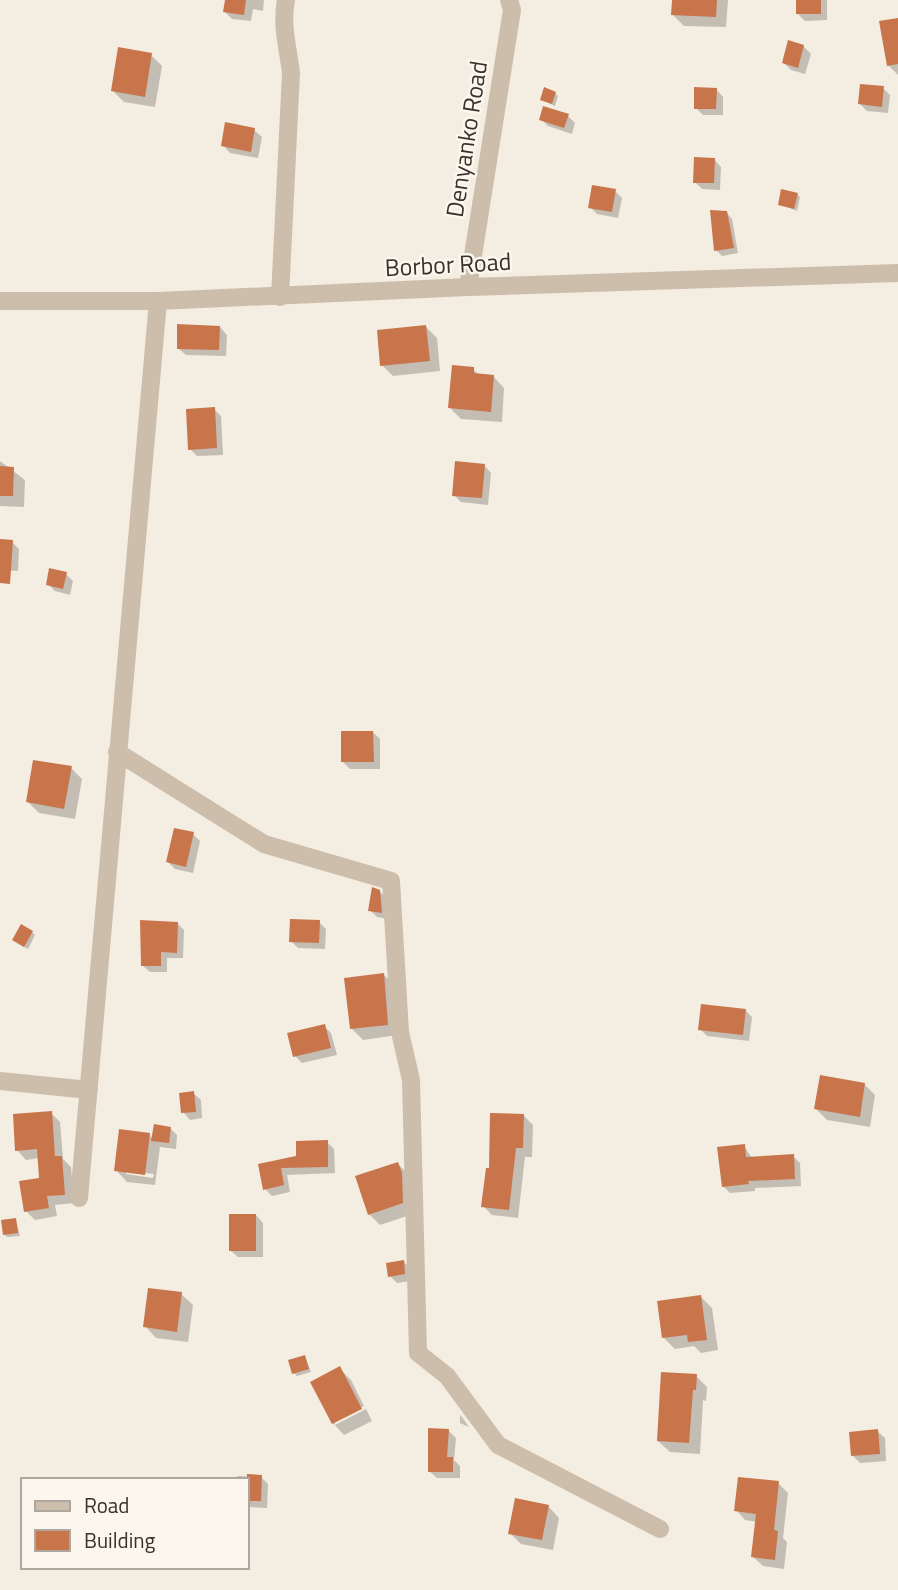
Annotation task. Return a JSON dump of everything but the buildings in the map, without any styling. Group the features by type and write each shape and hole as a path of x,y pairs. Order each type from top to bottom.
{"street":[{"path":"280,297 292,74 282,25 286,0"},
{"name":"Denyanko Road","path":"468,287 512,10 509,0"},
{"name":"Borbor Road","path":"0,301 158,301 468,287 898,273"},
{"path":"79,1198 158,301"},
{"path":"117,752 264,844 391,881 400,1031 411,1080 418,1353 447,1376 498,1445 660,1529"},
{"path":"0,1081 89,1090"}]}
